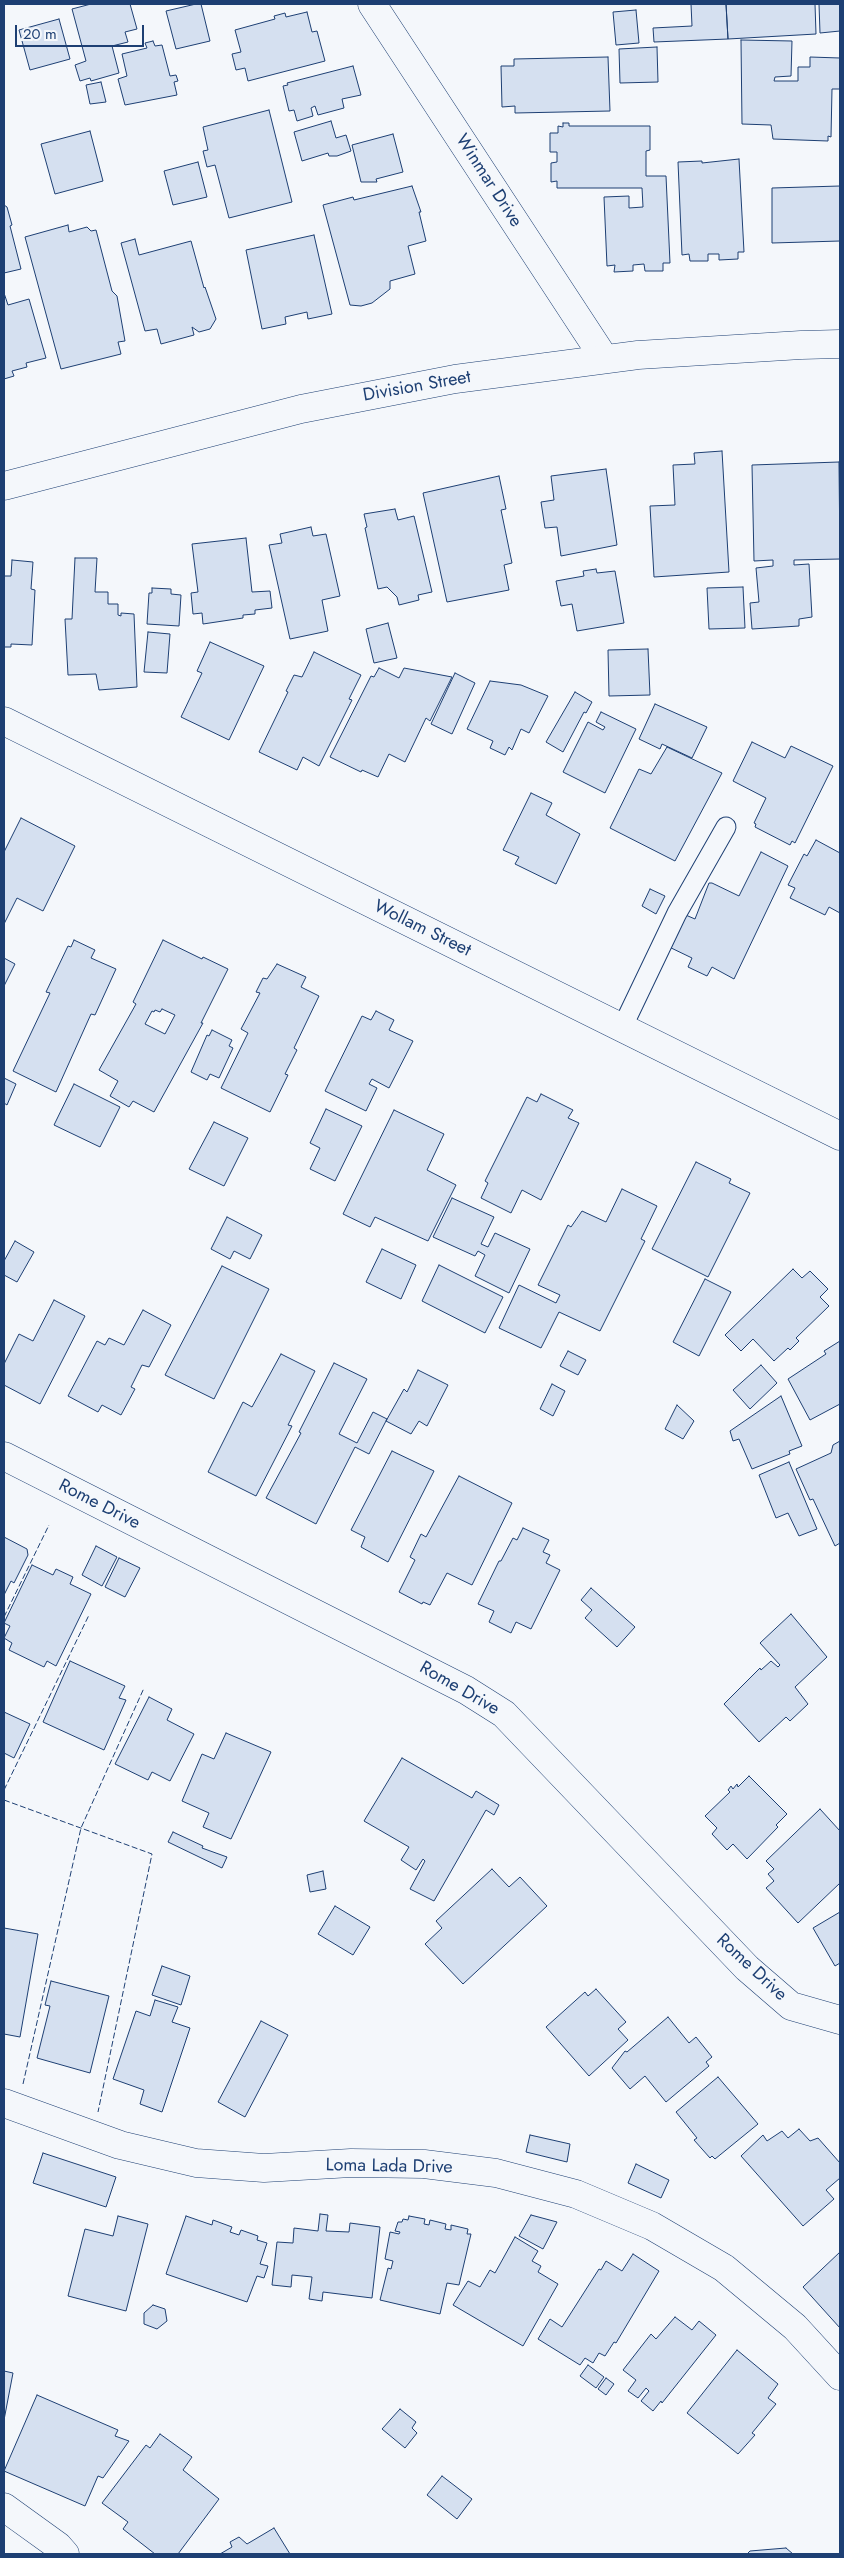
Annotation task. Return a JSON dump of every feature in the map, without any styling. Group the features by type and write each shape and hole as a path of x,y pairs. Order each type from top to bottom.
{"street":[{"name":"Winmar Drive","path":"372,4 604,358"},
{"name":"Division Street","path":"4,486 301,409 454,379 604,358 840,344"},
{"name":"Wollam Street","path":"4,721 840,1136"},
{"name":"Rome Drive","path":"4,1456 466,1690 504,1714 747,1968 791,2006 840,2020"},
{"name":"Loma Lada Drive","path":"4,2104 120,2145 196,2163 264,2168 352,2163 424,2164 496,2173 576,2194 652,2226 724,2268 795,2327 840,2376"},
{"path":"4,2507 58,2546 65,2554"}],"lane":[{"path":"622,1028 676,913 726,827"}],"building":[{"path":"91,4 130,4 137,29 125,32 128,42 112,46 119,73 91,81 90,78 80,81 75,65 86,61 72,9"},
{"path":"201,4 210,41 176,49 166,11"},
{"path":"691,4 726,4 728,39 654,42 653,28 692,26"},
{"path":"726,4 815,4 816,34 728,39"},
{"path":"819,4 840,4 840,31 820,33"},
{"path":"636,10 639,43 616,45 613,12"},
{"path":"307,12 312,32 317,31 325,61 248,81 245,68 236,70 232,54 241,52 235,30 275,19 274,16 285,13 286,17"},
{"path":"59,19 70,59 30,70 19,30"},
{"path":"741,40 792,41 791,76 775,77 774,81 798,81 798,67 810,67 810,57 840,58 840,89 832,89 831,137 828,136 828,141 773,139 771,125 742,124"},
{"path":"153,41 155,46 162,45 170,76 176,75 178,81 174,82 177,95 125,105 118,79 127,76 122,54 147,48 145,43"},
{"path":"657,47 658,82 620,83 619,49"},
{"path":"608,57 610,111 515,113 515,106 502,107 501,66 514,66 514,59"},
{"path":"353,66 361,95 342,99 344,108 318,115 315,106 311,108 313,116 297,121 294,110 289,111 283,86 288,85 287,83"},
{"path":"101,82 106,102 90,104 86,85"},
{"path":"269,110 292,202 229,218 215,165 207,167 203,151 208,150 203,127"},
{"path":"331,121 336,138 346,135 351,151 337,156 329,156 328,153 302,161 294,132"},
{"path":"563,123 569,123 569,126 650,126 650,150 646,151 646,176 666,176 670,263 663,263 663,271 645,271 644,264 633,265 633,271 614,272 615,265 607,266 604,197 629,196 629,208 643,207 642,188 557,188 557,181 551,182 551,163 557,162 557,152 550,152 550,133 558,133 558,126 563,127"},
{"path":"90,131 103,181 55,194 41,144"},
{"path":"393,134 403,172 376,179 377,182 361,182 352,145"},
{"path":"739,159 744,252 738,252 738,259 719,260 719,254 708,254 708,261 690,261 689,254 682,255 678,162 702,161 702,163"},
{"path":"198,162 207,197 173,205 164,171"},
{"path":"412,186 421,212 419,212 426,241 408,246 415,274 390,281 390,289 372,303 361,306 350,305 323,205 353,197 354,200"},
{"path":"840,186 840,241 772,243 772,188"},
{"path":"4,205 7,207 12,225 10,226 21,269 4,273"},
{"path":"68,225 69,232 87,227 91,231 96,230 112,291 117,296 125,341 118,342 121,354 61,369 25,237"},
{"path":"314,235 332,314 308,319 307,312 285,317 286,324 262,329 246,250"},
{"path":"135,239 139,255 191,241 204,288 216,319 210,329 199,332 192,327 194,335 161,344 157,329 145,331 121,243"},
{"path":"4,293 8,305 29,299 46,358 26,363 27,367 12,371 14,376 4,379"},
{"path":"722,451 729,572 654,577 650,506 675,505 673,465 695,464 694,453"},
{"path":"839,462 840,559 794,560 794,565 809,564 812,617 799,619 799,626 752,629 750,603 759,602 756,568 773,566 773,560 754,561 752,465"},
{"path":"606,469 617,545 561,556 557,527 545,528 541,502 554,500 551,476"},
{"path":"499,476 506,509 501,510 512,563 504,565 509,590 447,602 423,493"},
{"path":"395,509 398,520 414,516 432,592 418,595 419,600 399,605 397,597 387,587 378,589 365,528 367,527 364,514"},
{"path":"311,527 313,536 326,534 340,596 322,600 328,631 290,639 269,545 282,543 280,534"},
{"path":"246,538 252,592 270,591 272,608 255,610 255,614 243,615 243,618 203,624 202,613 193,614 191,593 198,592 192,544"},
{"path":"75,558 97,558 95,592 108,592 108,604 118,604 118,615 121,616 121,613 134,614 137,687 99,690 96,674 68,675 65,619 72,619"},
{"path":"12,560 33,562 31,589 35,590 32,645 11,644 11,647 4,647 4,576 11,576"},
{"path":"596,569 597,573 615,571 624,623 577,631 572,604 561,606 556,581 584,576 583,571"},
{"path":"743,587 745,628 709,629 707,588"},
{"path":"152,588 171,589 171,594 181,595 179,626 147,624 149,593 152,593"},
{"path":"388,623 397,658 374,663 366,629"},
{"path":"148,632 170,634 167,673 144,672"},
{"path":"210,642 264,666 229,740 181,717 202,673 197,671"},
{"path":"648,649 650,695 609,696 608,650"},
{"path":"314,652 361,675 349,699 352,700 319,766 303,757 297,770 259,752 288,692 286,691 294,675 302,677"},
{"path":"379,668 399,678 404,668 452,677 430,721 426,718 405,762 389,754 378,777 362,770 361,772 330,757 371,676 374,677"},
{"path":"455,673 475,683 452,734 431,724"},
{"path":"490,681 521,685 548,696 529,733 521,729 512,750 509,747 505,755 490,748 493,741 467,729"},
{"path":"575,692 592,702 586,713 584,712 563,752 546,742"},
{"path":"655,704 707,727 692,758 662,744 660,749 639,739"},
{"path":"601,712 636,729 605,793 563,772 588,722 603,730 605,727 596,722"},
{"path":"752,742 785,758 791,746 833,766 795,843 792,841 790,845 755,827 756,824 754,823 766,798 733,781"},
{"path":"667,747 722,773 675,861 610,828 639,769 651,774"},
{"path":"531,793 552,803 546,815 580,834 556,884 515,864 519,857 503,850"},
{"path":"21,818 75,846 43,911 17,898 4,924 4,852"},
{"path":"816,840 840,853 840,913 829,907 825,915 790,898 795,888 788,885 804,854 807,856"},
{"path":"761,852 788,866 734,979 712,967 707,976 688,967 692,958 665,945 681,913 695,919 709,883 739,896"},
{"path":"650,889 665,896 656,914 642,906"},
{"path":"74,940 95,950 91,958 116,969 95,1015 91,1014 56,1092 13,1071 50,993 46,992 68,946 71,947"},
{"path":"163,940 228,969 201,1023 203,1023 154,1112 133,1101 129,1107 110,1096 118,1081 99,1070 136,1004 133,1002","holes":["162,1009 175,1015 165,1034 145,1024 152,1011 154,1012 155,1010 160,1012"]},
{"path":"4,958 15,964 4,986"},
{"path":"277,964 306,977 301,987 319,996 294,1048 297,1050 285,1074 288,1075 270,1112 221,1088 248,1033 241,1029 260,993 256,992 263,978 267,979"},
{"path":"376,1011 394,1020 389,1030 413,1041 389,1088 372,1079 369,1084 377,1088 366,1111 325,1091 362,1016 371,1020"},
{"path":"212,1030 232,1040 229,1046 233,1048 219,1078 210,1074 207,1080 191,1072 207,1035 209,1036"},
{"path":"4,1078 16,1084 7,1105 4,1103"},
{"path":"74,1084 120,1107 100,1147 54,1125"},
{"path":"541,1094 573,1110 568,1118 579,1123 541,1200 522,1190 511,1213 481,1198 488,1183 485,1181 527,1097 537,1102"},
{"path":"326,1109 362,1126 335,1181 310,1169 320,1148 310,1143"},
{"path":"394,1110 444,1134 427,1170 456,1185 428,1241 375,1217 370,1227 343,1214"},
{"path":"214,1122 248,1138 224,1186 189,1169"},
{"path":"696,1162 731,1179 729,1183 750,1193 708,1277 652,1249"},
{"path":"622,1189 657,1206 641,1239 645,1241 600,1331 559,1312 541,1348 499,1328 519,1285 556,1303 560,1295 538,1285 568,1225 571,1227 582,1211 606,1222"},
{"path":"452,1198 494,1217 481,1244 488,1247 495,1233 530,1249 509,1293 475,1276 485,1255 478,1251 475,1256 433,1237"},
{"path":"227,1217 262,1235 250,1259 234,1251 230,1259 211,1249"},
{"path":"15,1241 34,1252 17,1282 4,1275 4,1261"},
{"path":"382,1249 416,1265 401,1299 366,1282"},
{"path":"439,1265 503,1297 485,1333 422,1301"},
{"path":"222,1266 269,1289 214,1399 165,1375"},
{"path":"793,1269 802,1278 810,1271 828,1289 820,1297 829,1306 796,1338 799,1341 790,1350 788,1348 774,1361 753,1339 741,1351 725,1335"},
{"path":"705,1279 731,1292 699,1356 673,1342"},
{"path":"54,1300 85,1316 40,1404 4,1385 4,1364 19,1334 33,1341"},
{"path":"143,1310 171,1325 149,1367 142,1365 131,1387 135,1389 121,1415 102,1405 98,1412 68,1396 97,1341 105,1345 109,1338 124,1345"},
{"path":"840,1341 840,1404 810,1420 788,1379 826,1354 824,1351"},
{"path":"568,1351 586,1360 578,1375 560,1366"},
{"path":"281,1354 315,1371 288,1425 292,1426 256,1496 208,1472 243,1402 252,1407"},
{"path":"334,1363 367,1379 339,1434 357,1443 373,1412 387,1419 369,1454 355,1447 316,1524 266,1498 301,1433 299,1432"},
{"path":"761,1365 777,1383 750,1409 733,1390"},
{"path":"418,1370 448,1385 427,1426 419,1421 411,1434 386,1421 404,1389 407,1392"},
{"path":"552,1384 565,1391 553,1416 540,1409"},
{"path":"781,1396 802,1446 789,1451 790,1454 752,1469 739,1439 733,1441 730,1431"},
{"path":"677,1405 694,1421 683,1439 665,1429"},
{"path":"840,1441 840,1543 835,1546 813,1499 810,1500 796,1469 831,1453 833,1445"},
{"path":"392,1451 434,1471 388,1562 361,1547 365,1537 351,1530"},
{"path":"789,1462 817,1529 799,1536 788,1513 776,1518 759,1475"},
{"path":"459,1476 512,1503 472,1585 447,1573 430,1605 423,1602 422,1604 399,1592 415,1560 410,1557 421,1534 426,1537"},
{"path":"523,1528 549,1540 543,1552 550,1555 546,1563 560,1570 531,1629 516,1622 511,1633 489,1622 494,1611 478,1604 499,1561 501,1561 513,1538 517,1540"},
{"path":"4,1537 27,1549 28,1555 14,1583 11,1581 4,1595"},
{"path":"96,1546 117,1557 102,1586 82,1575"},
{"path":"119,1558 140,1568 125,1597 105,1587"},
{"path":"32,1565 53,1575 56,1569 73,1577 70,1584 91,1594 56,1666 47,1661 44,1667 9,1650 12,1643 4,1638 10,1626 4,1623"},
{"path":"591,1588 635,1627 617,1647 585,1618 592,1610 581,1600"},
{"path":"791,1614 827,1657 795,1687 808,1704 790,1721 786,1717 759,1742 724,1704 760,1668 761,1670 771,1661 778,1667 780,1665 760,1643"},
{"path":"70,1661 125,1686 119,1698 126,1700 104,1750 43,1722"},
{"path":"149,1697 172,1709 167,1720 194,1734 170,1781 152,1772 148,1780 115,1764"},
{"path":"4,1712 30,1724 14,1758 4,1753"},
{"path":"226,1733 271,1752 231,1839 203,1827 209,1813 182,1801 202,1754 214,1759"},
{"path":"402,1758 472,1798 476,1791 499,1805 494,1815 486,1810 434,1901 410,1889 425,1861 423,1859 416,1870 401,1860 409,1847 364,1821"},
{"path":"749,1776 787,1814 776,1825 778,1827 747,1859 733,1844 727,1850 712,1834 717,1828 705,1816 730,1792 728,1790 731,1786 733,1789 737,1784 738,1787"},
{"path":"820,1809 840,1831 840,1883 798,1923 766,1888 774,1881 768,1874 774,1869 766,1861"},
{"path":"173,1832 203,1846 202,1848 227,1857 222,1868 168,1842"},
{"path":"492,1869 509,1887 520,1877 547,1906 463,1984 425,1944 442,1928 436,1921"},
{"path":"323,1871 326,1889 310,1892 307,1875"},
{"path":"335,1906 370,1927 353,1955 318,1934"},
{"path":"840,1912 840,1963 835,1966 813,1928"},
{"path":"4,1928 38,1934 20,2037 4,2034"},
{"path":"162,1966 190,1976 181,2005 152,1995"},
{"path":"51,1981 109,1996 90,2073 37,2058 50,2006 45,2005"},
{"path":"596,1989 626,2022 618,2029 628,2040 589,2076 546,2027 585,1992 588,1996"},
{"path":"155,2000 178,2007 172,2022 190,2028 162,2112 140,2104 144,2090 113,2079 136,2011 150,2016"},
{"path":"668,2017 689,2043 696,2037 712,2057 706,2062 709,2066 666,2102 645,2076 630,2089 612,2068 625,2051 627,2052"},
{"path":"261,2021 288,2035 245,2117 218,2102"},
{"path":"718,2077 758,2124 715,2159 712,2156 710,2158 694,2140 697,2138 676,2112"},
{"path":"799,2129 810,2141 818,2138 840,2163 840,2178 826,2190 834,2199 803,2226 741,2156 763,2135 767,2141 782,2131 788,2138"},
{"path":"530,2135 570,2144 567,2162 526,2152"},
{"path":"43,2153 116,2177 106,2207 33,2183"},
{"path":"636,2164 669,2180 661,2198 628,2183"},
{"path":"320,2214 328,2215 326,2231 349,2232 350,2223 380,2227 372,2298 323,2292 322,2301 309,2299 312,2277 292,2275 291,2287 272,2285 277,2242 293,2243 294,2228 318,2231"},
{"path":"531,2215 557,2222 543,2249 519,2236"},
{"path":"118,2216 148,2224 126,2311 68,2296 85,2229 113,2236"},
{"path":"186,2216 212,2225 213,2220 232,2227 230,2232 239,2235 241,2230 258,2236 257,2240 267,2243 260,2264 268,2266 264,2278 257,2276 247,2302 166,2274"},
{"path":"409,2216 425,2219 424,2224 429,2225 430,2220 446,2224 445,2229 451,2230 451,2225 468,2229 467,2234 471,2234 459,2285 447,2283 440,2314 380,2300 388,2268 391,2269 393,2261 385,2259 390,2232 399,2234 400,2232 395,2231 398,2222 402,2222 403,2219 408,2220"},
{"path":"515,2237 538,2251 532,2261 541,2266 538,2272 558,2284 523,2346 453,2305 468,2281 480,2287 490,2270 495,2273"},
{"path":"840,2252 840,2328 803,2287"},
{"path":"633,2254 659,2271 616,2343 614,2342 605,2356 599,2353 593,2363 585,2358 580,2365 538,2339 550,2319 562,2327 606,2261 622,2271"},
{"path":"153,2305 165,2309 167,2321 157,2329 144,2324 144,2313"},
{"path":"675,2317 692,2330 699,2321 716,2335 662,2403 661,2401 653,2411 641,2401 649,2391 646,2388 638,2398 628,2391 636,2380 623,2370 651,2334 656,2339"},
{"path":"737,2350 778,2384 768,2398 776,2404 752,2433 755,2435 738,2454 687,2413"},
{"path":"588,2365 604,2377 596,2388 580,2376"},
{"path":"4,2371 13,2373 4,2420"},
{"path":"606,2378 614,2384 606,2395 598,2389"},
{"path":"37,2395 118,2430 115,2436 129,2441 103,2478 98,2476 85,2506 4,2471"},
{"path":"400,2409 416,2422 412,2428 417,2433 405,2448 382,2429"},
{"path":"160,2434 192,2457 183,2470 219,2499 178,2554 155,2554 123,2529 128,2522 102,2503 146,2445 150,2448"},
{"path":"442,2476 472,2499 457,2519 427,2495"},
{"path":"274,2528 290,2554 220,2554 232,2547 230,2542 239,2537 247,2544"},
{"path":"786,2548 793,2554 747,2554 750,2551"}],"fence":[{"path":"4,1617 49,1525"},
{"path":"4,1790 89,1615"},
{"path":"23,2084 81,1828 144,1688"},
{"path":"4,1800 152,1854 98,2112"}]}
